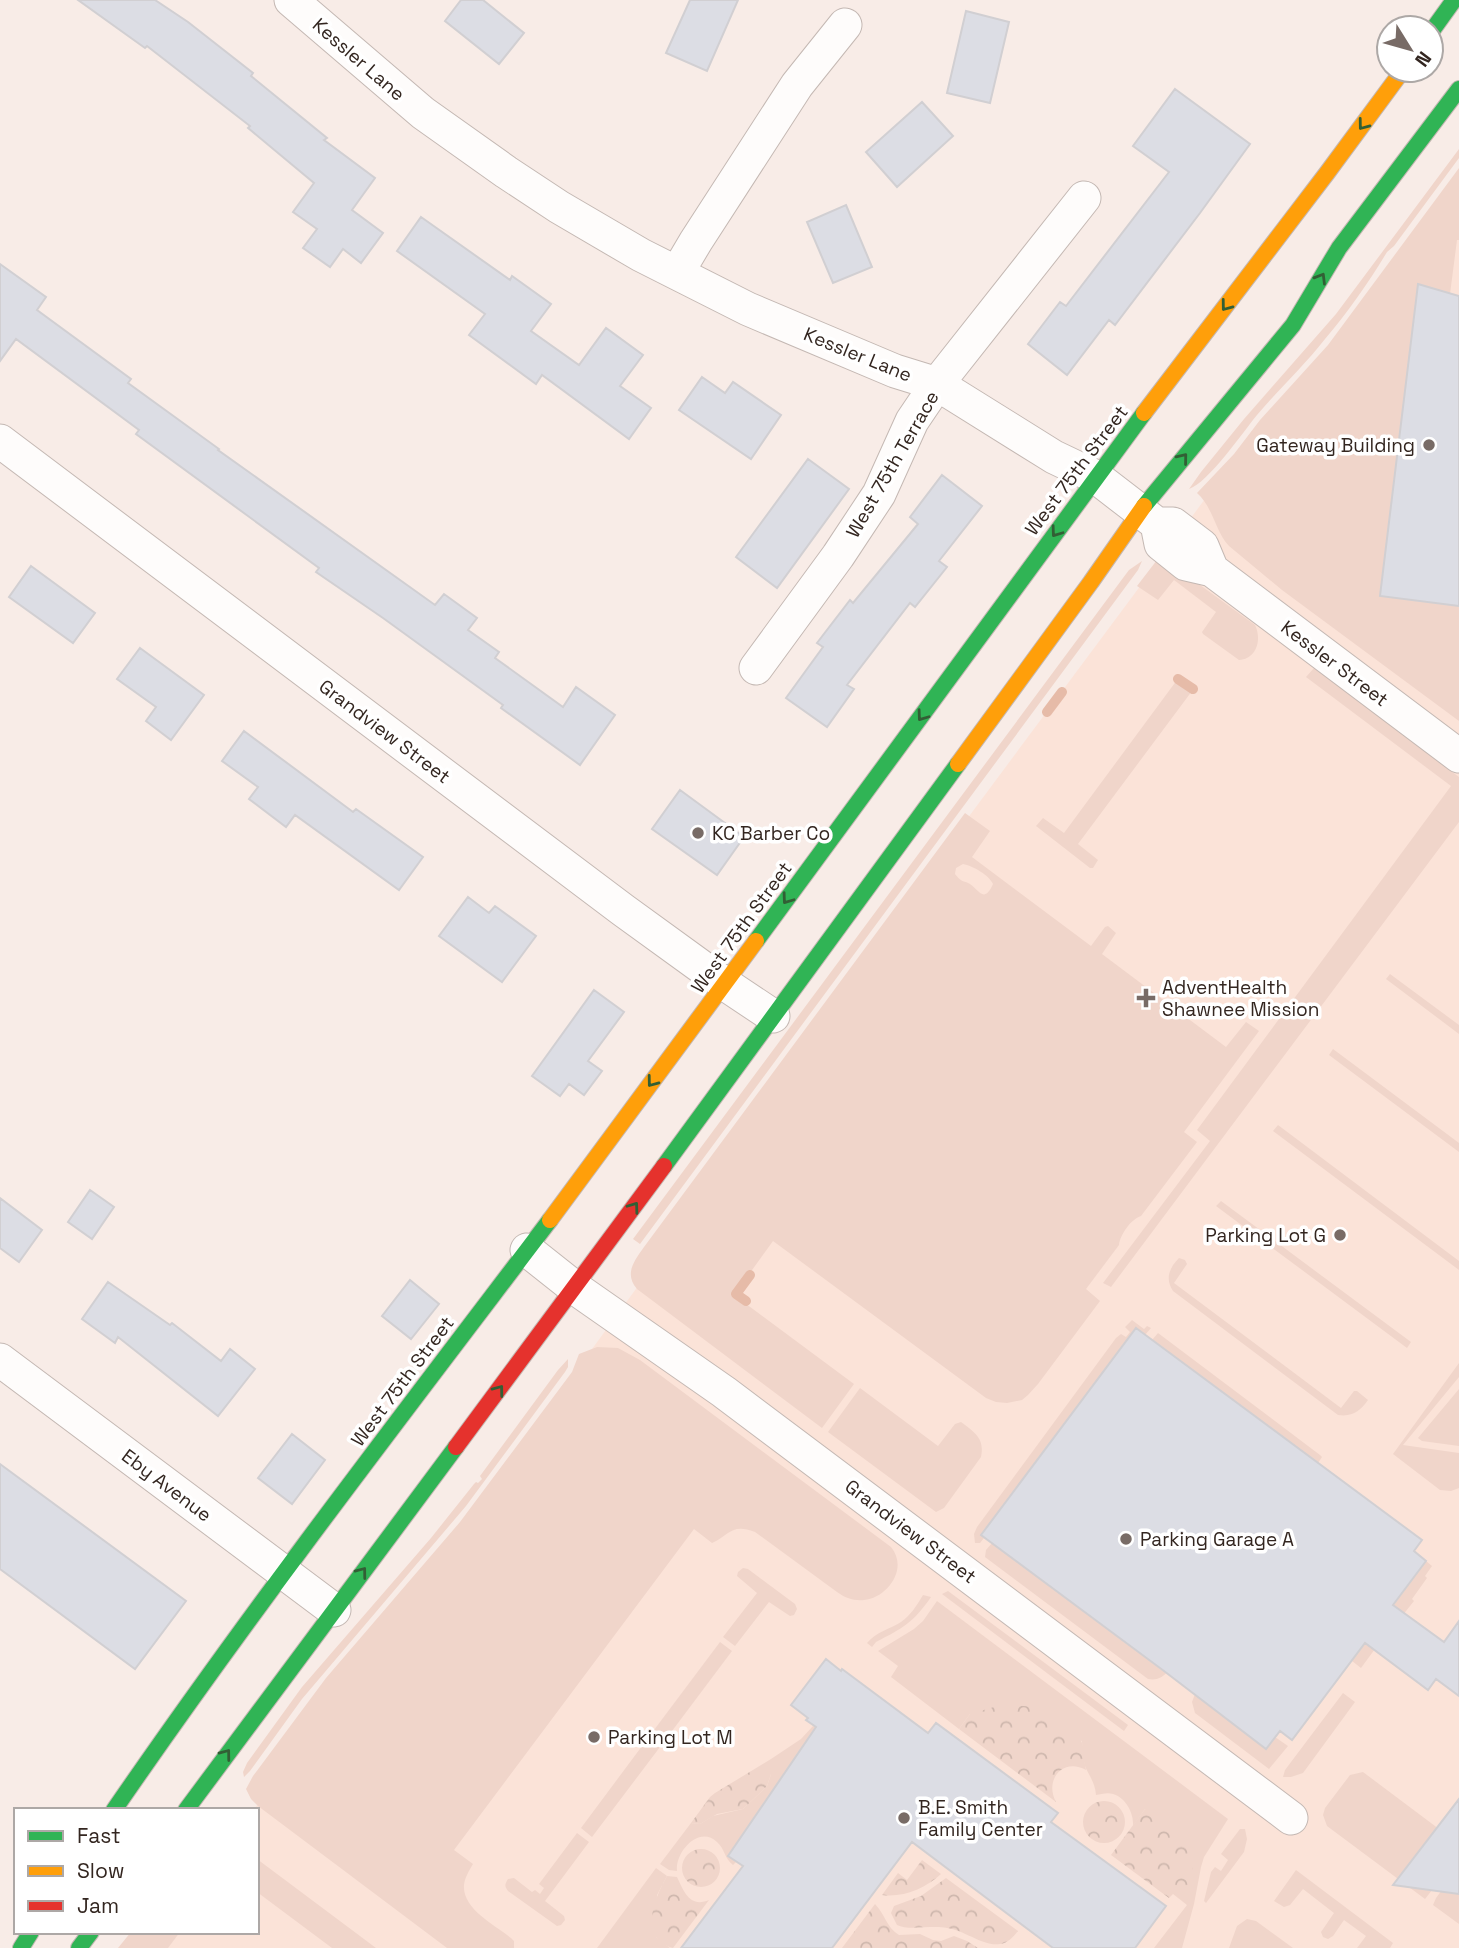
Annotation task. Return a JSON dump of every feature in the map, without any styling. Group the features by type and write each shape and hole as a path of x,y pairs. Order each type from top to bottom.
{"main road":[{"name":"West 75th Street","path":"115,1808 283,1573 725,984 1096,477 1392,84"},
{"path":"187,1808 575,1288 1075,605 1149,518 1293,325 1339,248 1459,89"}],"street":[{"name":"Kessler Lane","path":"291,0 423,113 506,173 559,207 640,255 761,314 895,371 937,384 1054,457 1096,477 1149,518"},
{"path":"677,273 797,85 845,25"},
{"name":"West 75th Terrace","path":"756,668 838,556 879,494 912,421 937,384 1084,198"},
{"name":"Grandview Street","path":"0,441 603,894 773,1016"},
{"name":"Kessler Street","path":"1149,518 1173,524 1187,534 1202,546 1212,569 1459,756"},
{"name":"Grandview Street","path":"527,1250 575,1288 724,1392 1291,1818"},
{"name":"Eby Avenue","path":"0,1360 334,1610"}],"shaded area":[{"name":"AdventHealth Shawnee Mission","path":"1459,173 1459,1948 134,1948 145,1934 259,1934 259,1808 255,1808 641,1282 648,1248 1260,425 1330,347"}],"green space":[{"path":"1459,149 1459,158 1387,252 1334,329 1206,477 1189,489 1244,419 1336,314"},
{"path":"1459,168 1459,240 1450,294 1418,285 1380,596 1459,606 1459,721 1282,590 1229,546 1207,505 1197,493 1328,345"},
{"path":"1157,560 1174,566 1255,625 1258,642 1254,652 1239,660 1203,634 1216,612 1174,580 1158,600 1137,586"},
{"path":"1142,561 1138,570 640,1244 633,1239 1129,570"},
{"path":"1314,668 1459,777 1459,822 1111,1287 1103,1283 1210,1141 1197,1130 1451,786 1306,677"},
{"path":"1177,680 1192,691 1078,844 1098,860 1093,868 1090,868 1036,826 1043,818 1064,833"},
{"path":"965,813 990,831 972,857 1091,946 1108,926 1116,933 1102,954 1226,1047 1246,1022 1259,1031 1184,1132 1197,1142 1141,1216 1133,1220 1121,1237 1119,1245 1086,1289 1100,1301 1038,1384 1022,1400 1007,1403 986,1398 773,1241 734,1295 854,1384 822,1428 637,1289 631,1273 634,1262","holes":["967,865 980,871 991,881 993,884 987,893 982,894 955,874 956,868"]},
{"path":"1390,974 1459,1025 1459,1034 1386,979"},
{"path":"1333,1049 1459,1143 1459,1152 1329,1055"},
{"path":"1278,1125 1459,1261 1459,1270 1273,1131"},
{"path":"1221,1201 1411,1342 1407,1348 1216,1206"},
{"path":"1179,1258 1187,1264 1174,1283 1341,1408 1354,1391 1368,1400 1365,1404 1352,1414 1338,1415 1173,1291 1169,1274"},
{"path":"1132,1320 1144,1329 1147,1326 1151,1328 1145,1335 1136,1329 981,1535 984,1538 980,1543 975,1543 974,1534 977,1527 1116,1338 1121,1334 1126,1337 1130,1332 1125,1327"},
{"path":"1158,1333 1320,1455 1322,1457 1318,1463 1152,1340"},
{"path":"597,1347 618,1348 640,1360 891,1547 898,1564 896,1573 893,1581 880,1594 864,1600 853,1599 840,1594 755,1532 736,1529 712,1543 694,1529 454,1850 473,1864 464,1885 468,1902 481,1916 514,1941 514,1948 447,1948 258,1806 246,1789 326,1678 460,1522 572,1372 579,1354"},
{"path":"568,1359 565,1372 466,1506 302,1699 244,1777 247,1763 302,1687 431,1538 474,1484 482,1479 480,1476"},
{"path":"1459,1363 1459,1377 1403,1445 1459,1453 1459,1488 1451,1491 1440,1490 1393,1454"},
{"path":"860,1388 938,1446 955,1424 961,1422 980,1440 981,1457 944,1508 936,1512 828,1432"},
{"path":"1459,1389 1459,1446 1422,1441 1418,1438"},
{"path":"992,1543 1163,1671 1175,1656 1178,1658 1162,1677 1148,1679 985,1557 986,1550"},
{"path":"1426,1561 1432,1566 1412,1599 1414,1601 1402,1616 1400,1615 1361,1668 1352,1661"},
{"path":"743,1568 795,1604 797,1609 794,1615 790,1616 769,1602 735,1646 723,1637 757,1593 737,1576"},
{"path":"948,1591 1128,1725 1124,1731 942,1594"},
{"path":"923,1595 931,1597 913,1619 872,1647 867,1643 905,1619"},
{"path":"937,1601 1228,1819 1204,1857 1182,1948 1154,1948 1187,1905 1145,1809 1133,1826 1131,1811 1122,1799 1111,1793 1096,1795 1085,1766 1082,1741 970,1714 959,1729 891,1677 898,1666 878,1651 914,1629"},
{"path":"720,1642 732,1651 666,1739 654,1730"},
{"path":"1343,1693 1355,1702 1303,1773 1283,1777 1285,1770"},
{"path":"1195,1694 1266,1749 1275,1737 1288,1746 1269,1769 1195,1713 1192,1702"},
{"path":"1001,1705 1030,1707 1050,1714 1081,1740 1086,1770 1070,1766 1058,1773 1052,1786 1056,1802 959,1729 970,1714"},
{"path":"813,1726 816,1727 728,1856 736,1862 733,1865 717,1842 703,1837 689,1843 684,1849 677,1864 677,1871 669,1870 660,1864 691,1823 700,1824 713,1816 743,1809 767,1786 771,1774 771,1759 801,1739"},
{"path":"651,1734 663,1743 592,1837 581,1828"},
{"path":"771,1759 771,1774 767,1786 743,1809 717,1814 700,1824 691,1823 715,1793"},
{"path":"1363,1772 1459,1844 1459,1856 1425,1899 1327,1826 1323,1815 1325,1808 1350,1775"},
{"path":"1104,1801 1119,1807 1125,1822 1119,1837 1104,1843 1089,1837 1083,1822 1089,1807"},
{"path":"1145,1809 1181,1838 1187,1848 1193,1871 1187,1905 1173,1894 1169,1898 1111,1855"},
{"path":"1240,1829 1245,1829 1247,1839 1244,1852 1206,1903 1204,1901 1211,1872 1215,1867 1221,1871 1228,1860 1221,1854"},
{"path":"577,1833 589,1842 545,1901 564,1916 565,1920 557,1926 508,1891 506,1884 508,1879 514,1878 532,1892 535,1890 540,1894 544,1888 539,1884"},
{"path":"701,1849 714,1855 720,1868 714,1881 701,1887 688,1881 682,1868 688,1855"},
{"path":"259,1860 376,1948 332,1948 259,1893"},
{"path":"922,1860 941,1874 914,1891 882,1895 898,1873 907,1880"},
{"path":"1459,1867 1459,1924 1433,1905"},
{"path":"656,1868 667,1876 657,1895 656,1937 670,1948 597,1948"},
{"path":"1296,1870 1393,1943 1390,1948 1357,1948 1366,1936 1344,1920 1333,1936 1328,1939 1323,1937 1321,1932 1334,1913 1303,1889 1290,1905 1284,1907 1274,1901"},
{"path":"667,1876 677,1877 692,1900 709,1900 673,1948 655,1936 652,1927 654,1906"},
{"path":"946,1878 1018,1931 1005,1942 994,1944 947,1928 907,1928 897,1925 891,1913 894,1906 921,1896"},
{"path":"875,1904 899,1935 920,1934 941,1941 954,1936 978,1948 842,1948"},
{"path":"1247,1919 1256,1921 1293,1948 1229,1948 1237,1926"},
{"path":"129,1934 178,1934 168,1948 118,1948"}],"building":[{"path":"78,0 155,0 253,73 251,76 327,138 324,140 375,178 352,210 383,233 361,263 343,249 330,267 303,248 317,229 293,212 314,183 248,128 250,126 147,46 145,48"},
{"path":"461,0 483,0 524,33 499,64 445,21"},
{"path":"690,0 738,0 707,71 666,53"},
{"path":"966,11 1009,22 990,103 947,93"},
{"path":"1175,89 1250,144 1115,325 1109,320 1067,375 1028,344 1060,302 1066,306 1169,172 1133,146"},
{"path":"922,102 953,136 897,187 866,152"},
{"path":"846,205 872,267 833,283 807,222"},
{"path":"421,217 510,280 512,276 551,304 531,331 579,365 606,328 643,355 620,386 651,408 629,439 542,375 536,384 469,335 485,314 397,251"},
{"path":"0,264 46,297 37,310 131,379 128,383 218,450 435,605 444,594 477,618 468,630 499,652 495,658 563,707 576,687 615,715 580,765 501,708 503,705 316,572 319,568 136,434 139,430 16,339 0,361"},
{"name":"Gateway Building","path":"1418,284 1459,296 1459,606 1380,596"},
{"path":"702,377 725,393 733,382 781,415 751,459 679,410"},
{"path":"808,459 849,489 777,588 736,557"},
{"path":"942,475 982,506 939,561 947,567 915,607 910,603 847,685 854,689 827,727 786,698 823,647 817,643 850,600 853,603 918,524 910,517"},
{"path":"31,566 95,613 73,643 9,597"},
{"path":"140,648 204,695 171,740 146,721 156,707 117,679"},
{"path":"244,731 353,812 356,809 423,857 399,890 295,815 286,827 249,799 258,787 222,761"},
{"name":"KC Barber Co","path":"680,790 744,837 717,875 652,829"},
{"path":"468,897 489,913 495,906 536,936 502,982 439,936"},
{"path":"594,990 624,1012 588,1061 602,1071 584,1095 569,1084 560,1096 532,1076"},
{"path":"90,1190 114,1207 92,1239 68,1222"},
{"path":"0,1198 42,1230 19,1262 0,1248"},
{"path":"410,1280 439,1304 411,1339 382,1316"},
{"path":"108,1282 170,1325 172,1323 221,1361 230,1349 255,1369 218,1416 118,1337 115,1343 82,1319"},
{"name":"Parking Garage A","path":"1136,1328 1422,1540 1414,1551 1426,1561 1393,1605 1444,1642 1459,1621 1459,1696 1436,1679 1428,1690 1365,1643 1292,1740 1280,1731 1266,1749 981,1535"},
{"path":"292,1434 325,1460 292,1504 258,1478"},
{"path":"0,1464 186,1601 135,1669 0,1569"},
{"name":"B.E. Smith Family Center","path":"826,1659 928,1733 936,1723 1058,1813 1051,1822 1166,1906 1135,1948 1053,1948 912,1842 832,1948 681,1948 743,1866 728,1856 816,1727 791,1705"},
{"path":"1459,1799 1459,1894 1393,1885"}],"waterway":[{"path":"1178,679 1193,689"},
{"path":"1047,712 1062,692"},
{"path":"746,1301 736,1294 750,1275"}],"traffic: fast":[{"path":"1444,14 1454,0"},
{"path":"1144,506 1293,325 1339,248 1459,89"},
{"path":"756,941 1144,413"},
{"path":"664,1166 958,764"},
{"path":"115,1808 274,1586 550,1220"},
{"path":"187,1808 456,1447"},
{"path":"21,1948 30,1934"},
{"path":"79,1948 90,1934"}],"traffic: slow":[{"path":"1144,413 1393,84"},
{"path":"958,764 1144,506"},
{"path":"550,1220 756,941"}],"traffic: jam":[{"path":"456,1447 664,1166"}],"place":[{"name":"Gateway Building","path":"1429,445"},
{"name":"KC Barber Co","path":"698,833"},
{"name":"AdventHealth Shawnee Mission","path":"1146,998"},
{"name":"Parking Lot G","path":"1340,1235"},
{"name":"Parking Garage A","path":"1126,1539"},
{"name":"Parking Lot M","path":"594,1737"},
{"name":"B.E. Smith Family Center","path":"904,1818"}]}
